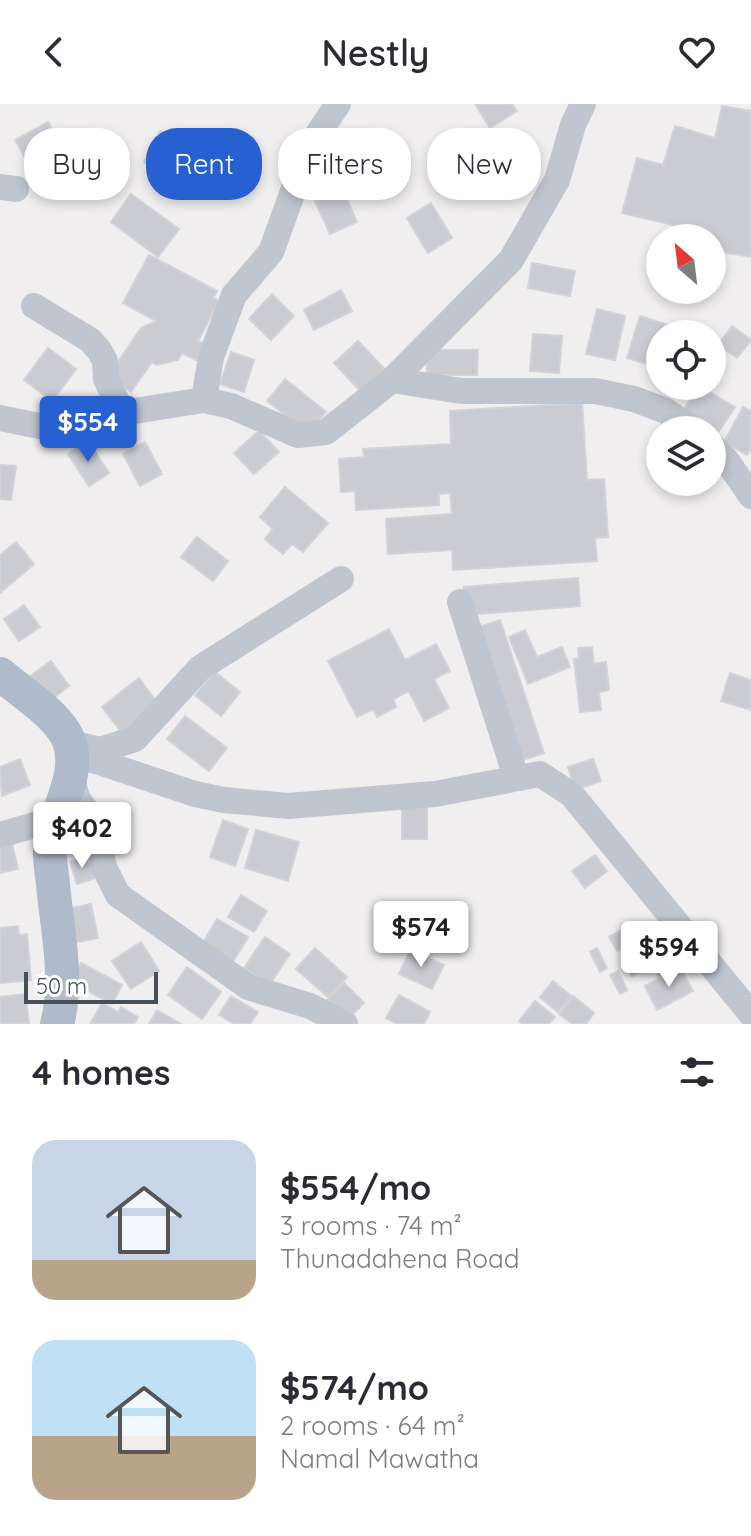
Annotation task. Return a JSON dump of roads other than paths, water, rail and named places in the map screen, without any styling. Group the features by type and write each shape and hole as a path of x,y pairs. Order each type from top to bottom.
{"main road":[{"path":"0,674 61,725 71,759 50,850 61,975 61,1007 57,1024"}],"street":[{"path":"204,400 211,357 234,295 271,252 309,147 338,104"},
{"path":"0,418 39,426 204,400 231,406 303,435 326,432 392,380 511,260 557,180 578,114 556,104"},
{"path":"34,306 90,340 99,350 105,361 106,379 122,412"},
{"path":"392,380 461,391 595,391 634,399 673,416"},
{"path":"726,460 751,496"},
{"path":"71,759 135,739 200,668 341,579"},
{"path":"460,602 528,776"},
{"path":"71,759 93,760 209,797 288,806 435,794 528,776 572,795 751,1014"},
{"path":"71,759 77,798 94,821 104,867 118,895 248,987 310,1006 345,1024"},
{"path":"0,835 55,819"}]}
